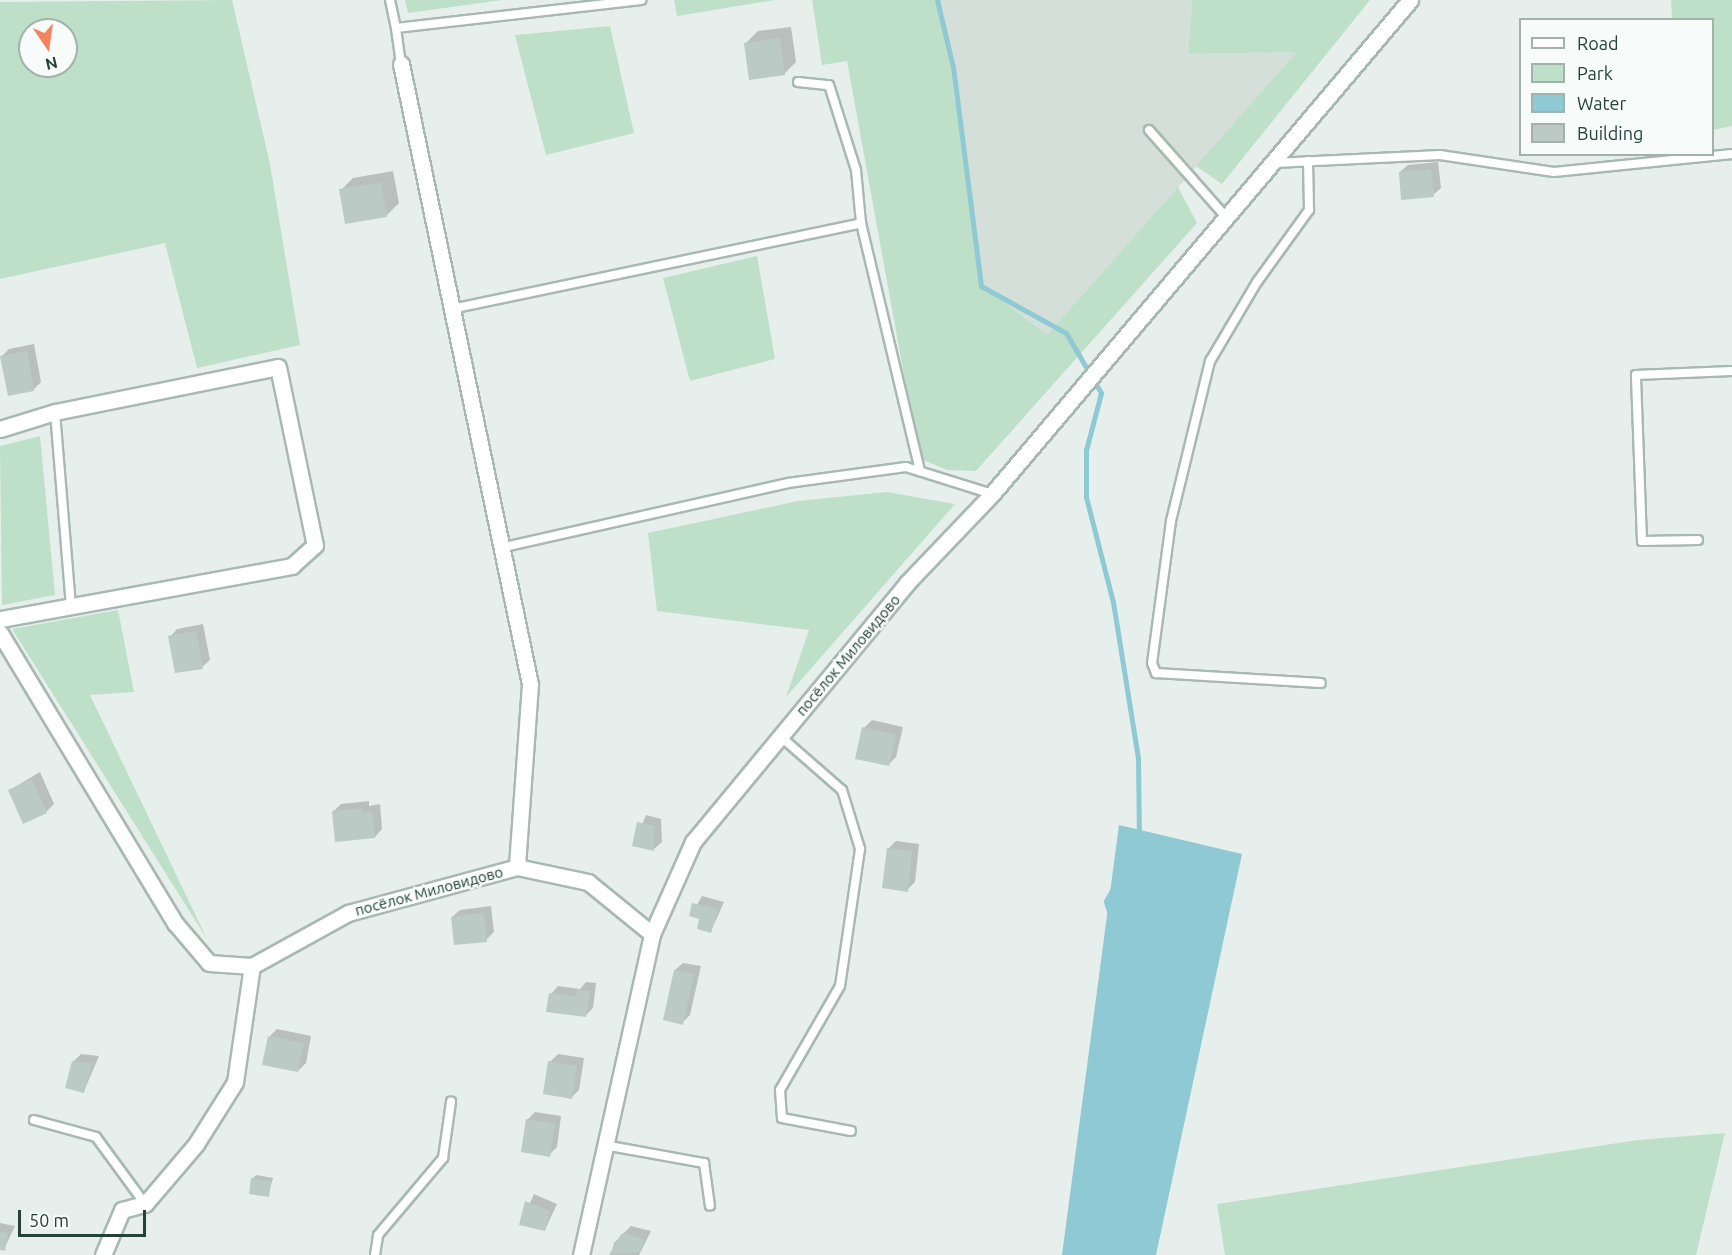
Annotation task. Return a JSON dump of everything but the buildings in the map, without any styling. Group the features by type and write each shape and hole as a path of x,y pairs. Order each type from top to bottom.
{"street":[{"name":"посёлок Миловидово","path":"581,1255 652,934 693,842 907,584 992,494 1410,0"},
{"path":"401,64 449,310 530,684 517,867"},
{"path":"0,429 55,412 278,368 315,545 292,566 0,619"},
{"path":"0,633 175,923 209,963 252,966 236,1082 196,1144 145,1204 122,1210 103,1255"},
{"name":"посёлок Миловидово","path":"252,966 348,913 517,867 588,882 652,934"}],"lane":[{"path":"390,0 401,64"},
{"path":"396,28 641,0"},
{"path":"798,82 829,85 856,170 861,223 920,471"},
{"path":"1149,130 1227,217"},
{"path":"1714,156 1732,154"},
{"path":"1272,163 1440,155 1554,172 1712,156"},
{"path":"1308,161 1309,210 1210,362 1171,521 1152,663 1156,673 1321,683"},
{"path":"449,310 861,223"},
{"path":"1698,540 1641,541 1636,375 1732,370"},
{"path":"55,412 71,606"},
{"path":"501,548 788,483 906,467 992,494"},
{"path":"780,736 842,789 860,849 840,986 780,1090 782,1118 851,1131"},
{"path":"375,1255 378,1235 443,1158 451,1102"},
{"path":"34,1120 96,1137 145,1204"},
{"path":"604,1145 704,1163 710,1206"}],"shaded area":[{"path":"941,0 1192,0 1188,54 1298,52 1047,335 981,284"}],"green space":[{"path":"232,0 270,164 300,345 197,368 165,243 0,279 0,2"},
{"path":"405,0 502,0 408,13"},
{"path":"674,0 775,0 677,16"},
{"path":"812,0 941,0 981,284 1047,335 1178,187 1197,223 976,471 947,470 919,458 847,61 822,65"},
{"path":"1192,0 1370,0 1222,184 1196,166 1297,52 1188,54"},
{"path":"1671,0 1732,0 1732,126 1714,130 1714,18 1672,18"},
{"path":"610,26 634,133 546,155 515,35"},
{"path":"757,256 775,359 690,381 663,278"},
{"path":"40,436 55,595 2,605 0,446"},
{"path":"887,492 955,504 786,697 809,630 657,611 648,533 798,501"},
{"path":"118,610 134,692 90,695 207,939 12,629"},
{"path":"1725,1133 1696,1255 1225,1255 1217,1204 1638,1140"}],"water":[{"path":"1119,825 1242,854 1156,1255 1062,1255"}],"waterway":[{"path":"937,0 953,67 981,286 1066,333 1101,393 1086,450 1086,497 1113,602 1138,758 1139,836"},
{"path":"1109,911 1106,901 1112,890"}]}
